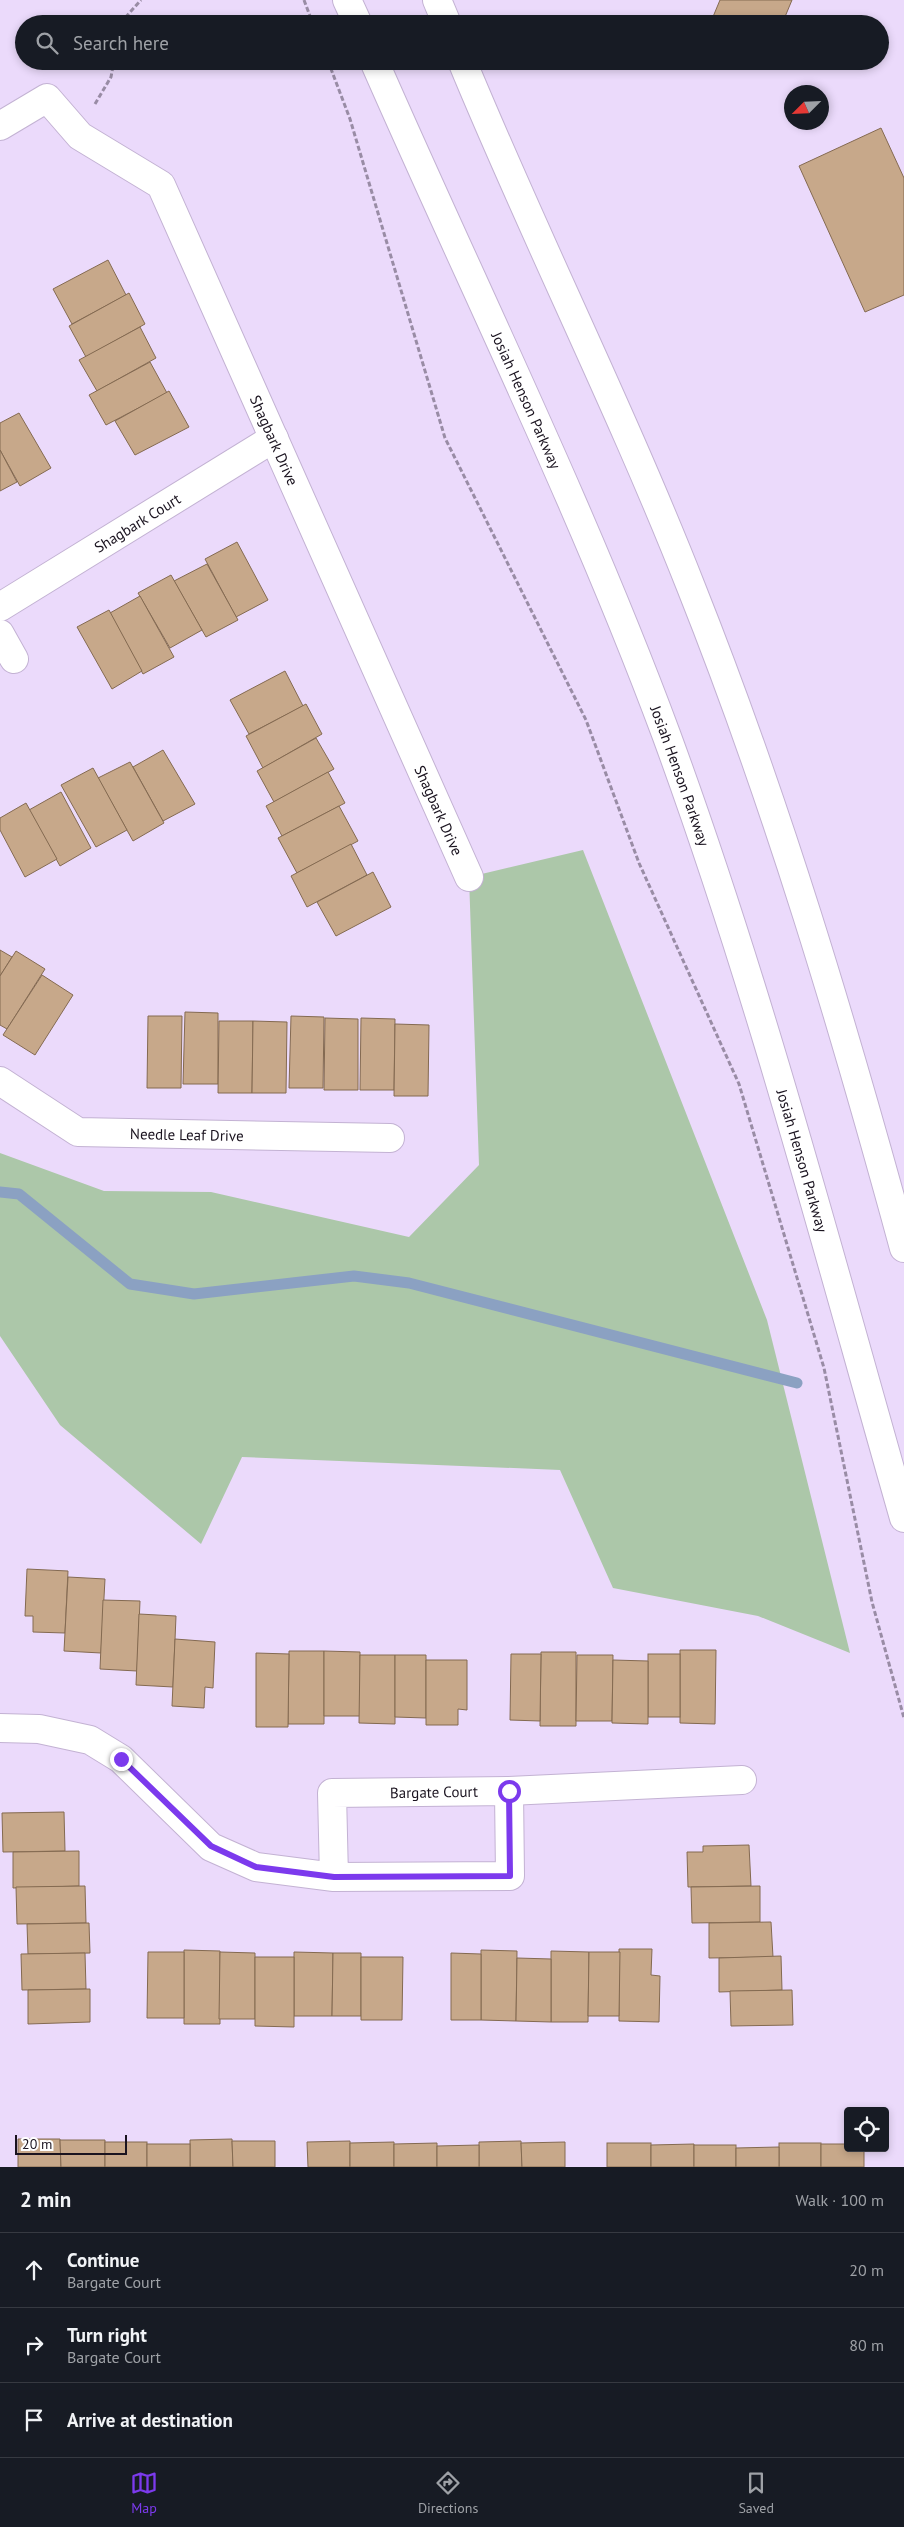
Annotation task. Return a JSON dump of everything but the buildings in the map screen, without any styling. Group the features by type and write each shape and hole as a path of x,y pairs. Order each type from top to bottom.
{"main road":[{"path":"347,0 354,15"},
{"path":"437,0 443,15"},
{"name":"Josiah Henson Parkway","path":"378,70 597,559 666,736 736,940 904,1518"},
{"path":"466,70 653,494 730,687 795,873 826,972 855,1067 904,1248"},
{"name":"Shagbark Drive","path":"0,126 47,98 80,136 161,185 470,877"},
{"name":"Shagbark Court","path":"0,607 274,438"},
{"path":"0,634 14,659"},
{"name":"Needle Leaf Drive","path":"0,1081 78,1132 390,1138"},
{"path":"0,1728 39,1729 90,1740 121,1759 211,1846 256,1867 334,1877 510,1876 509,1791 742,1780"},
{"name":"Bargate Court","path":"334,1877 332,1793 509,1791"}],"path":[{"path":"128,15 141,0"},
{"path":"304,0 310,15"},
{"path":"73,128 91,110 105,90 112,70"},
{"path":"331,70 350,119 445,438 587,721 639,863 739,1084 824,1368 872,1602 904,1718"}],"green space":[{"path":"583,850 767,1320 850,1653 758,1616 613,1588 560,1470 242,1457 201,1544 60,1425 0,1336 0,1153 104,1191 211,1192 409,1237 479,1165 469,877"}],"waterway":[{"path":"0,1192 19,1194 130,1284 194,1294 354,1276 409,1283 797,1383"}],"route":[{"path":"121,1759 211,1846 256,1867 334,1877 510,1876 509,1791"}]}
